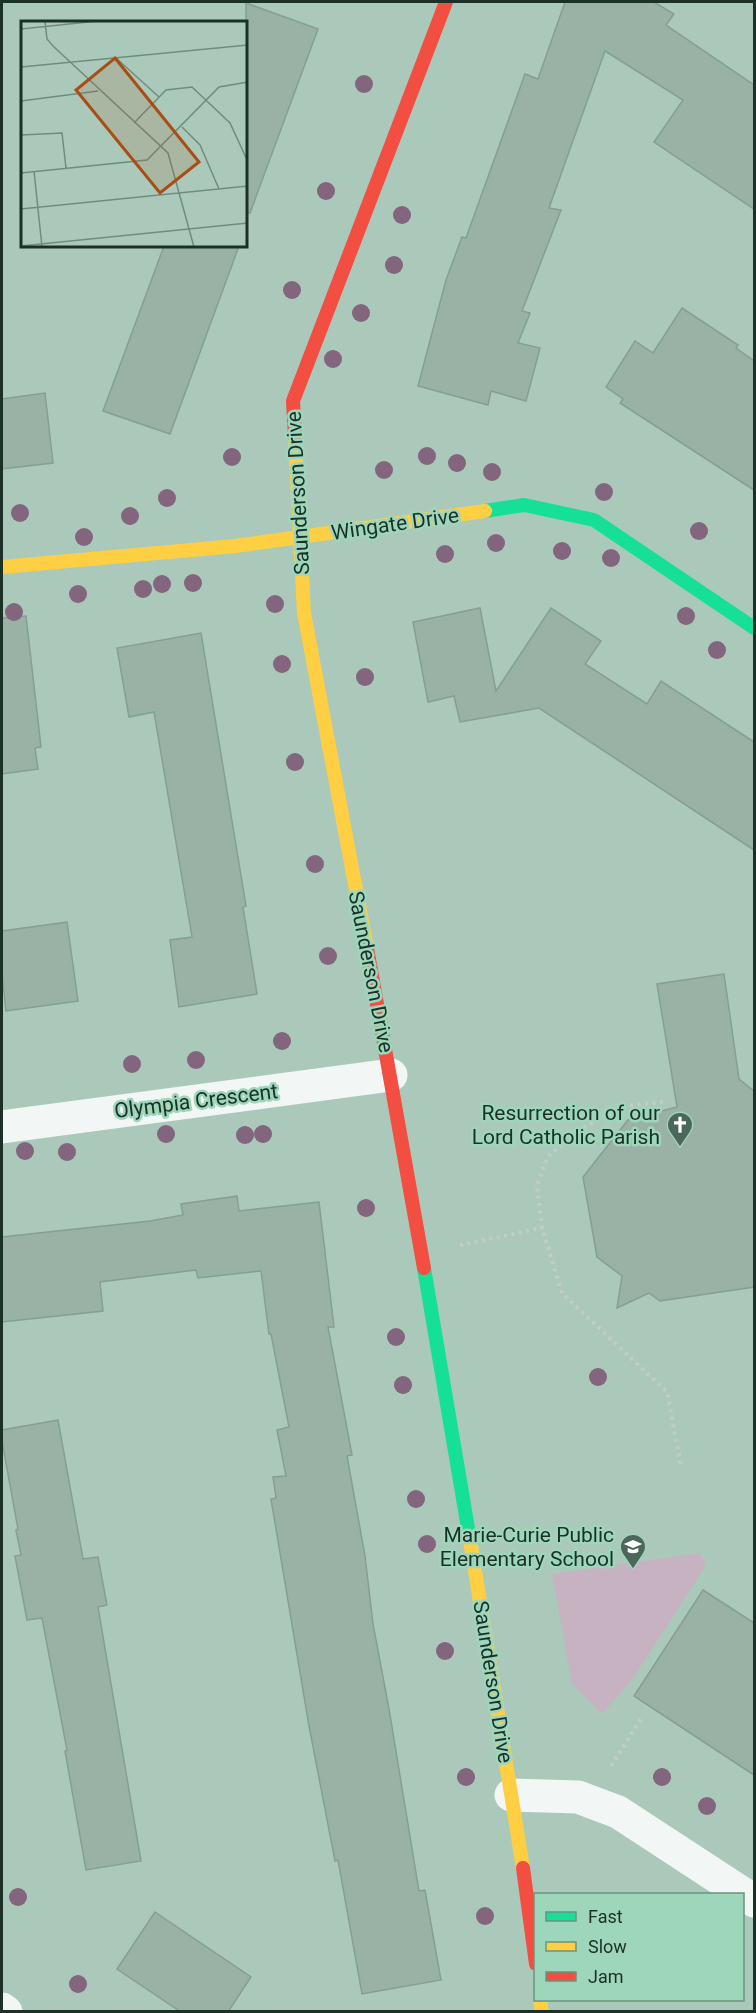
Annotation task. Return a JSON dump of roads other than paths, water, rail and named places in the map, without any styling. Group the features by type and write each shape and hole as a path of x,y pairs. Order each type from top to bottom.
{"street":[{"name":"Saunderson Drive","path":"447,2 294,401 299,538 304,613 391,1075 466,1516 534,1950"},
{"name":"Wingate Drive","path":"2,567 235,546 524,505 594,520 754,628"},
{"name":"Olympia Crescent","path":"2,1127 391,1075"},
{"path":"511,1795 578,1797 618,1812 742,1893"},
{"path":"2,2009 6,2012"}],"place":[{"name":"Resurrection of our Lord Catholic Parish","path":"680,1148"},
{"name":"Marie-Curie Public Elementary School","path":"633,1570"}]}
